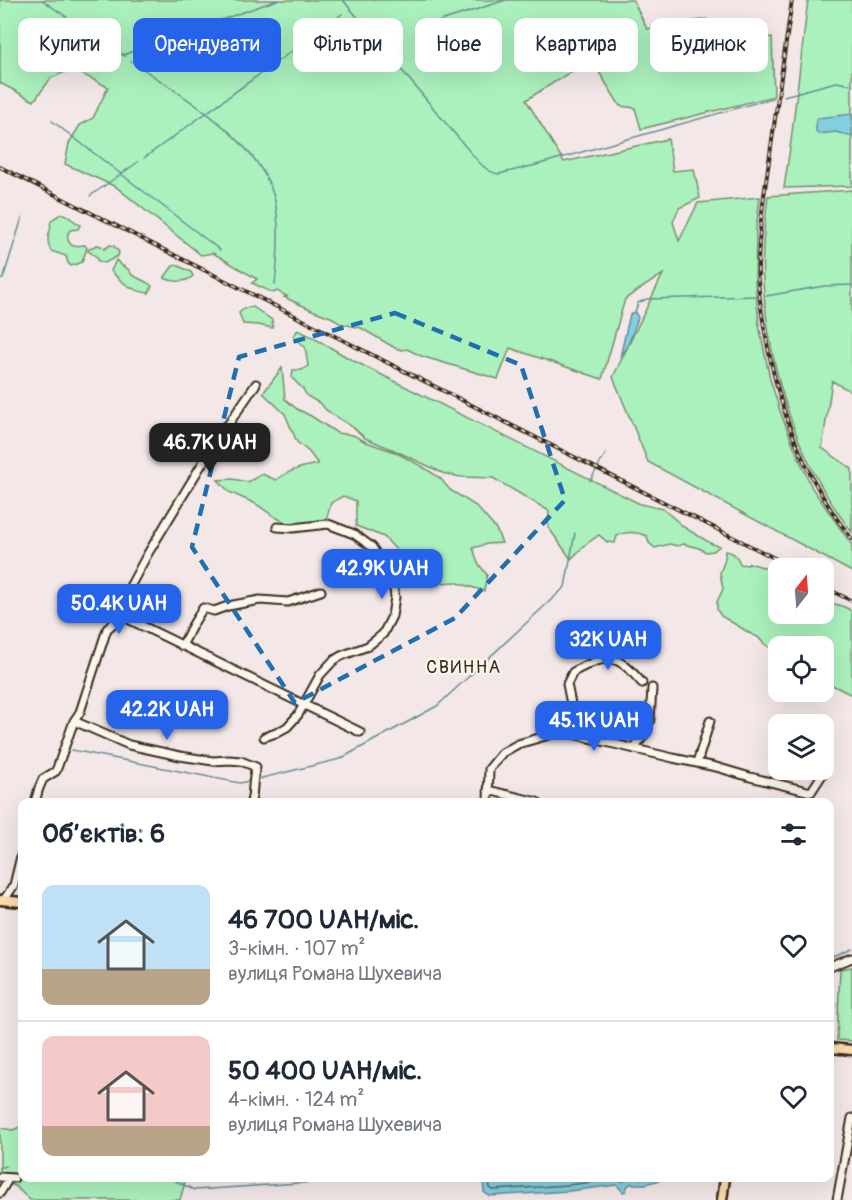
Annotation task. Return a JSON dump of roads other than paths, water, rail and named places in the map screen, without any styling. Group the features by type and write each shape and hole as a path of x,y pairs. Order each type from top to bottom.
{"main road":[{"path":"834,1048 852,1050"},
{"path":"725,1182 725,1200"}],"street":[{"path":"36,798 43,779 56,771 74,721 80,712 107,629 122,616 126,594 147,555 226,426 256,384"},
{"path":"226,426 260,452"},
{"path":"264,737 287,727 298,715 320,675 333,661 368,646 383,634 392,616 395,597 393,582 372,547 354,534 328,524 292,528 277,527"},
{"path":"182,646 204,608 214,611 260,600 288,603 321,591"},
{"path":"122,616 360,732"},
{"path":"560,731 570,718 571,704 567,684 573,672 593,661 611,658 623,663 642,683"},
{"path":"634,749 646,732 650,720 652,688"},
{"path":"74,721 129,745 184,757 213,761 241,761 256,767 252,798"},
{"path":"697,763 710,721"},
{"path":"488,798 489,769 502,753 518,744 560,731 811,792 819,780"},
{"path":"488,790 521,798"},
{"path":"4,900 14,885 18,868"},
{"path":"834,965 852,958"},
{"path":"837,1200 852,1118"},
{"path":"0,1177 11,1178 0,1193"}],"water":[{"path":"852,114 852,137 836,132 819,134 816,131 818,118"},
{"path":"635,312 638,318 627,348 620,357 630,314"},
{"path":"483,1182 653,1182 630,1184 623,1192 617,1185 569,1191 489,1196 484,1192"}],"waterway":[{"path":"42,0 68,18"},
{"path":"123,55 277,0"},
{"path":"343,0 476,159 494,173 499,174 536,165 773,98"},
{"path":"450,18 506,0"},
{"path":"281,59 342,14"},
{"path":"121,53 125,56"},
{"path":"131,61 214,119 252,156 265,176 274,197 278,218 275,284"},
{"path":"144,158 263,72"},
{"path":"784,96 836,82 852,85"},
{"path":"52,121 220,250"},
{"path":"90,196 138,162"},
{"path":"0,279 3,279 22,218"},
{"path":"766,296 824,286 852,285"},
{"path":"635,312 638,303 647,299 758,296"},
{"path":"590,481 606,453"},
{"path":"258,779 340,759 437,706 565,587 575,533"},
{"path":"72,750 240,783 249,781"},
{"path":"834,957 852,949"},
{"path":"834,1053 852,1054"},
{"path":"0,1168 6,1166"},
{"path":"178,1182 194,1190 314,1182"}],"railway":[{"path":"792,0 761,217 758,281 762,317 775,378 799,451 822,496 852,539"},
{"path":"0,167 774,558"},
{"path":"834,592 852,601"}],"district":[{"name":"СВИННА","path":"464,667"}]}
